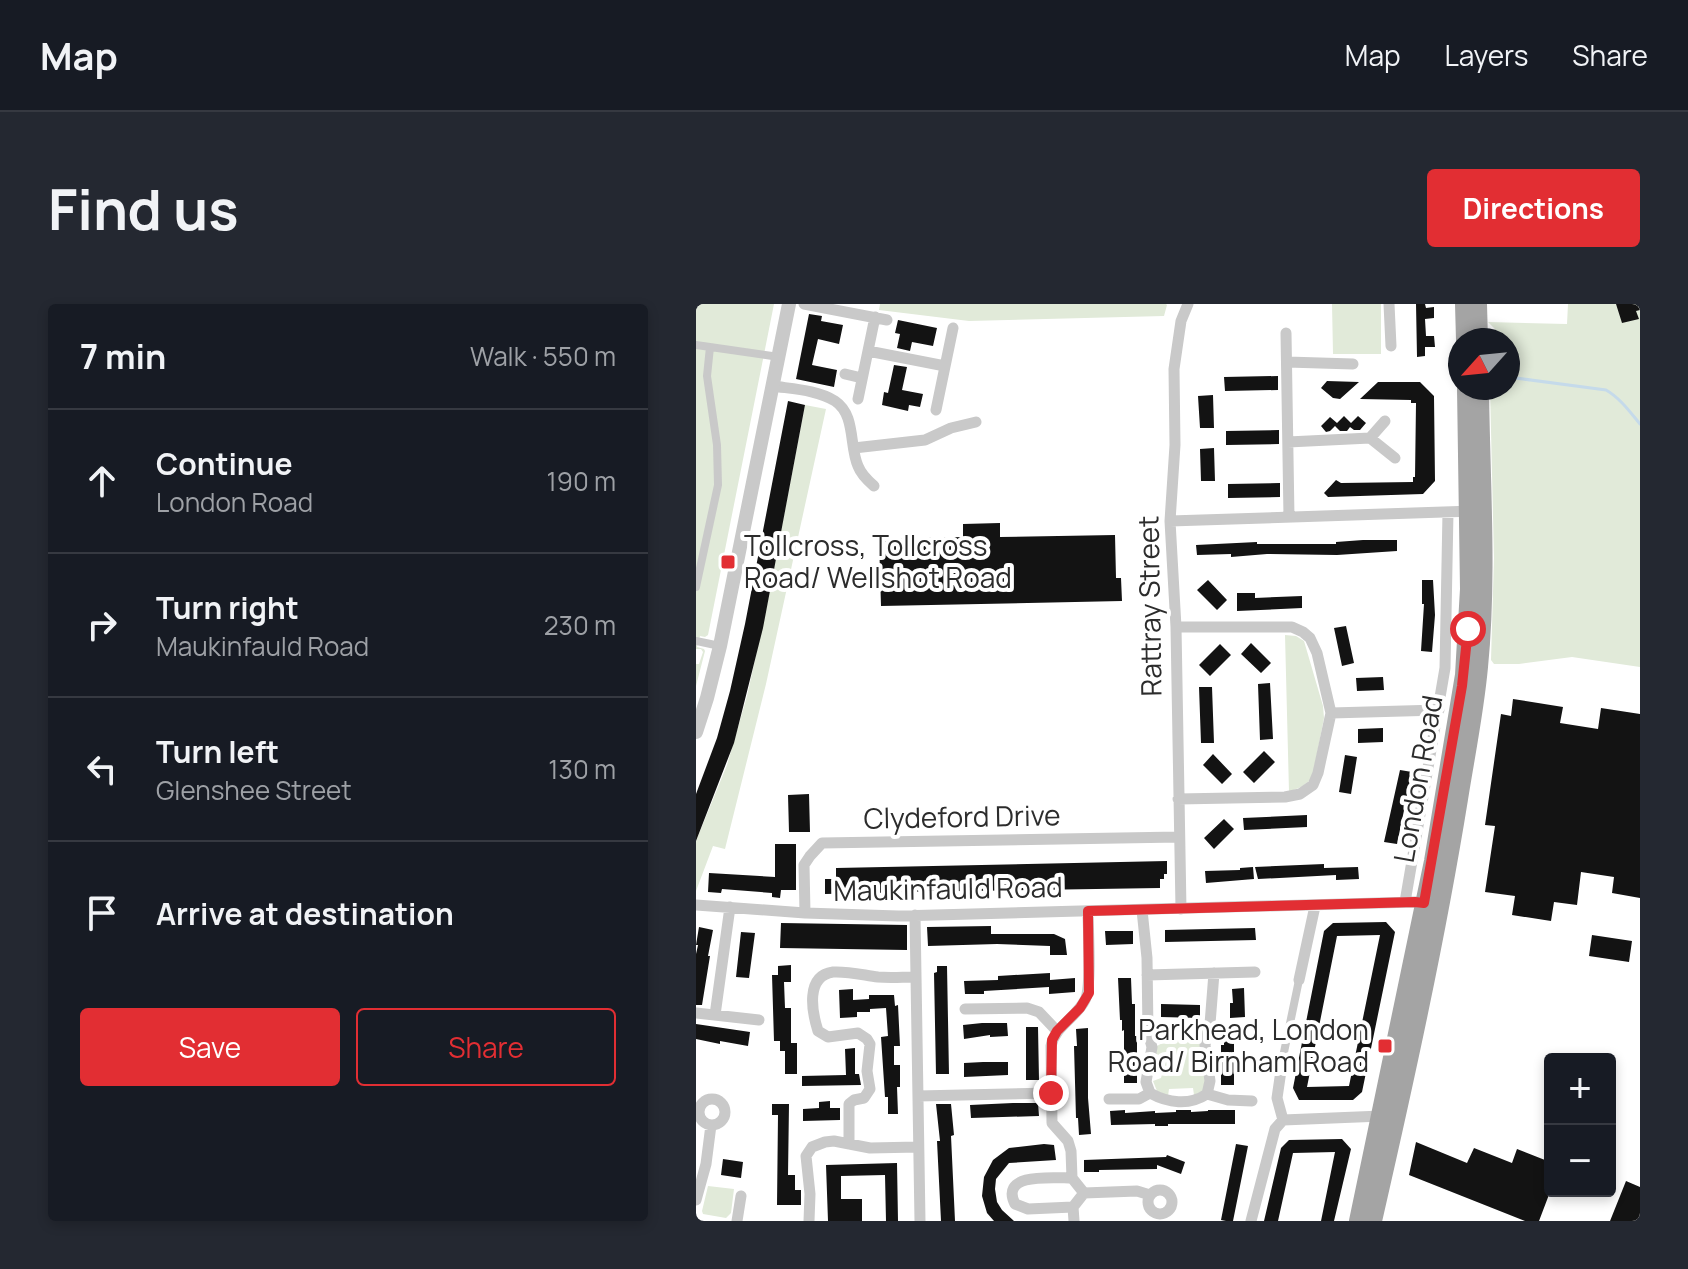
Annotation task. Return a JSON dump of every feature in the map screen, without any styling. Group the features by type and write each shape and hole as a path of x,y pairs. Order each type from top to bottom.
{"main road":[{"path":"1464,304 1465,328"},
{"path":"1478,304 1479,328"},
{"name":"London Road","path":"1467,400 1475,511"},
{"name":"London Road","path":"1373,1221 1388,1116 1432,905 1433,861 1465,669 1480,400"},
{"name":"London Road","path":"1358,1221 1388,1116"}],"street":[{"path":"696,732 720,646 789,304"},
{"path":"804,304 858,309 881,318 868,351 858,399"},
{"name":"Rattray Street","path":"1181,909 1176,627 1170,521 1175,445 1174,369 1181,321 1188,304"},
{"path":"1389,304 1391,346"},
{"path":"936,410 953,328"},
{"path":"1286,333 1289,517"},
{"path":"696,345 779,357"},
{"path":"696,587 718,485 717,445 707,376 710,347"},
{"path":"868,351 945,366"},
{"path":"1287,362 1353,364"},
{"path":"845,374 862,378"},
{"path":"773,386 819,394 838,402 850,422 857,464 874,486"},
{"path":"1370,438 1385,421"},
{"path":"854,448 925,440 951,428 976,422"},
{"path":"1288,442 1370,438 1395,458"},
{"path":"1170,521 1475,511"},
{"path":"1405,902 1445,668 1448,512"},
{"path":"1176,627 1292,627 1303,632 1310,638 1317,653 1331,713 1318,773 1313,785 1300,794 1178,799"},
{"path":"696,641 720,646"},
{"path":"1331,713 1439,710"},
{"name":"Clydeford Drive","path":"805,913 804,865 822,843 1179,837"},
{"name":"Maukinfauld Road","path":"696,905 805,913 915,915 1405,902 1432,905"},
{"path":"1283,1120 1277,1098 1283,1057 1315,906"},
{"path":"715,1015 730,907"},
{"path":"1142,910 1147,958 1148,1033 1152,1047 1146,1082 1150,1093 1168,1101 1198,1100 1207,1094 1210,1081 1205,1045 1214,973"},
{"path":"1084,1193 1072,1178 1070,1146 1052,1123 1051,1046 1057,1031 1080,1008 1089,993 1088,911"},
{"path":"915,915 920,1221"},
{"path":"849,1144 849,1104 864,1098 870,1089 867,1071 870,1044 864,1035 858,1033 828,1037 818,1031 813,996 816,982 833,972 890,978 916,977"},
{"path":"1147,975 1255,972"},
{"path":"965,1009 1027,1008 1039,1012 1057,1031"},
{"path":"696,1013 759,1020"},
{"path":"918,1096 1051,1093"},
{"path":"1109,1099 1139,1099 1150,1093"},
{"path":"1207,1094 1228,1100 1252,1101"},
{"path":"1251,1221 1275,1129 1283,1120 1388,1116"},
{"path":"696,1200 706,1164 711,1125"},
{"path":"809,1221 806,1156 818,1143 834,1141 870,1148 918,1147"},
{"path":"1072,1178 1021,1181 1014,1187 1012,1196 1015,1204 1024,1208 1073,1207"},
{"path":"1074,1221 1073,1207 1084,1193 1137,1191 1150,1195"},
{"path":"737,1221 741,1196"}],"green space":[{"path":"696,304 774,304 708,635 700,636 697,647 705,651 696,686 696,664 699,664 703,652 696,649"},
{"path":"880,304 1167,305 1164,316 969,321 879,310"},
{"path":"1332,304 1381,304 1381,354 1333,354"},
{"path":"1568,304 1640,304 1640,667 1572,657 1519,664 1494,664 1491,660 1494,558 1490,400 1520,400 1520,328 1494,328 1488,322 1567,324"},
{"path":"805,405 826,409 766,684 725,849 713,846 696,891 696,841 727,765 747,696"},
{"path":"1285,635 1304,641 1324,718 1312,779 1289,792"},
{"path":"1161,1025 1180,1033 1206,1027 1205,1090 1194,1095 1193,1088 1169,1089 1168,1096 1157,1091 1153,1081 1161,1078 1167,1058 1156,1054 1157,1046 1166,1041 1161,1028 1153,1030 1153,1027"},
{"path":"708,1186 734,1189 731,1213 726,1218 703,1214"}],"building":[{"path":"1416,304 1434,307 1434,318 1425,319 1426,336 1434,336 1435,347 1425,347 1425,356 1417,357"},
{"path":"1616,304 1640,304 1640,310 1636,311 1639,319 1622,323"},
{"path":"809,314 822,316 821,321 843,325 839,344 818,339 812,365 837,370 834,387 796,379"},
{"path":"898,320 937,328 933,346 912,342 910,351 897,348 900,334 895,333"},
{"path":"894,365 907,367 902,390 923,394 920,407 909,405 908,411 882,405"},
{"path":"1278,376 1278,390 1225,391 1224,377"},
{"path":"1327,381 1359,382 1340,399 1333,398 1321,388"},
{"path":"1378,382 1420,382 1434,396 1435,481 1423,494 1328,497 1324,493 1336,480 1341,483 1413,482 1416,403 1411,403 1411,400 1360,399"},
{"path":"1213,395 1214,428 1200,428 1198,396"},
{"path":"788,401 805,405 763,628 734,743 696,841 696,794 730,691"},
{"path":"1344,416 1351,423 1358,416 1366,423 1360,430 1350,427 1347,431 1340,431 1335,426 1326,432 1321,426 1330,417 1337,423"},
{"path":"1279,430 1279,444 1226,445 1226,431"},
{"path":"1214,448 1215,481 1201,481 1200,449"},
{"path":"1280,483 1280,497 1228,498 1228,484"},
{"path":"1000,523 1000,537 1115,535 1116,578 1121,578 1122,601 881,606 879,539 963,537 963,524"},
{"path":"1397,540 1397,551 1231,557 1231,554 1197,555 1196,545 1257,542 1336,544"},
{"path":"1208,580 1227,600 1217,610 1197,590"},
{"path":"1422,580 1433,580 1435,615 1432,652 1421,651"},
{"path":"1237,593 1255,593 1255,598 1302,596 1302,608 1237,611"},
{"path":"1346,626 1354,663 1342,666 1334,628"},
{"path":"1251,643 1271,663 1261,673 1241,654"},
{"path":"1220,644 1231,655 1210,676 1199,665"},
{"path":"1383,677 1384,690 1357,691 1356,678"},
{"path":"1270,683 1273,739 1260,740 1258,684"},
{"path":"1199,687 1212,687 1214,743 1201,743"},
{"path":"1513,699 1563,707 1560,723 1598,729 1601,708 1640,714 1640,898 1612,893 1614,877 1581,872 1577,905 1554,902 1551,921 1512,915 1515,896 1485,892 1495,826 1485,825 1501,714 1511,716"},
{"path":"1383,728 1383,742 1358,743 1358,729"},
{"path":"1264,751 1275,762 1254,783 1243,772"},
{"path":"1213,754 1232,774 1222,784 1203,765"},
{"path":"1345,755 1357,757 1351,794 1339,792"},
{"path":"1400,770 1412,772 1397,844 1384,842"},
{"path":"809,794 810,832 789,832 788,795"},
{"path":"1307,815 1307,827 1244,830 1243,818"},
{"path":"1224,819 1234,829 1214,849 1204,838"},
{"path":"775,844 796,844 796,890 781,890 780,898 772,897 772,893 722,889 721,893 708,892 709,873 775,877"},
{"path":"1167,861 1167,874 1160,879 1160,888 970,891 970,897 962,897 962,891 825,894 825,879 836,879 836,868"},
{"path":"1324,864 1324,868 1358,867 1359,879 1336,880 1336,875 1258,879 1255,867"},
{"path":"1253,867 1254,879 1206,883 1205,871"},
{"path":"1386,922 1395,932 1362,1092 1353,1100 1299,1100 1293,1088 1324,931 1333,923","holes":["1380,935 1349,1086 1307,1087 1337,936"]},
{"path":"781,923 907,925 907,950 780,948"},
{"path":"991,926 991,934 1054,934 1065,939 1067,955 1050,955 1050,946 928,946 927,927"},
{"path":"699,927 713,930 702,1005 696,1005 696,945"},
{"path":"1255,928 1256,940 1165,942 1165,930"},
{"path":"1105,931 1133,931 1133,944 1106,945"},
{"path":"741,932 755,933 749,978 736,977"},
{"path":"1592,935 1632,941 1629,962 1589,956"},
{"path":"791,965 791,982 784,982 785,1008 791,1008 791,1043 797,1043 797,1074 785,1074 785,1051 780,1051 780,1041 774,1041 772,975 778,975 778,966"},
{"path":"937,966 947,966 949,1074 936,1074 934,973"},
{"path":"1050,973 1050,980 1075,978 1075,992 1049,994 1049,987 965,994 964,981"},
{"path":"1118,978 1131,978 1137,1036 1137,1083 1124,1083 1124,1030 1120,1020"},
{"path":"1244,988 1245,1017 1230,1018 1232,989"},
{"path":"853,989 853,1000 869,999 869,995 894,995 895,1006 898,1005 900,1046 894,1046 894,1065 900,1065 898,1114 888,1114 888,1097 885,1097 881,1037 888,1036 886,1008 857,1012 857,1017 840,1018 839,990"},
{"path":"1161,1004 1200,1005 1200,1018 1161,1017"},
{"path":"1007,1023 1008,1036 964,1039 963,1025"},
{"path":"696,1024 750,1032 748,1046 696,1039"},
{"path":"1224,1024 1237,1025 1234,1085 1221,1085"},
{"path":"1026,1027 1038,1027 1039,1080 1026,1080"},
{"path":"1088,1028 1091,1134 1079,1135 1074,1046 1077,1046 1076,1029"},
{"path":"855,1048 855,1074 859,1074 861,1085 802,1086 802,1076 846,1075 845,1049"},
{"path":"1008,1062 1008,1075 964,1077 964,1063"},
{"path":"830,1101 830,1108 840,1108 840,1120 803,1121 803,1109 819,1108 819,1102"},
{"path":"1038,1103 1039,1116 971,1118 970,1105"},
{"path":"772,1104 789,1104 788,1175 795,1175 795,1190 801,1190 801,1205 777,1205 778,1115 772,1115"},
{"path":"936,1104 951,1104 955,1221 941,1221 937,1141 940,1141"},
{"path":"1125,1110 1125,1113 1155,1113 1235,1110 1235,1124 1111,1125 1110,1111"},
{"path":"1342,1139 1351,1149 1334,1221 1321,1221 1335,1152 1293,1153 1278,1221 1264,1221 1281,1148 1289,1140"},
{"path":"1416,1142 1467,1163 1474,1148 1512,1163 1517,1149 1544,1160 1544,1197 1548,1197 1539,1221 1525,1221 1409,1175"},
{"path":"1236,1144 1248,1146 1233,1221 1226,1221 1221,1220"},
{"path":"1054,1145 1056,1160 1009,1163 996,1179 997,1202 1014,1221 994,1221 987,1213 982,1196 984,1177 993,1160 1009,1148"},
{"path":"1167,1155 1185,1162 1181,1174 1157,1165 1157,1169 1084,1172 1084,1160"},
{"path":"723,1159 743,1162 741,1178 721,1175"},
{"path":"897,1163 898,1221 886,1221 885,1175 841,1176 841,1199 862,1199 862,1221 828,1221 826,1165"},
{"path":"1626,1181 1640,1187 1640,1221 1610,1221"}],"waterway":[{"path":"1520,379 1606,390 1640,424"}],"place":[{"name":"Tollcross, Tollcross Road/ Wellshot Road","path":"728,562"},
{"name":"Parkhead, London Road/ Birnham Road","path":"1385,1046"}],"route":[{"path":"1051,1093 1052,1040 1089,993 1088,911 1424,903 1465,669 1468,629"}]}
